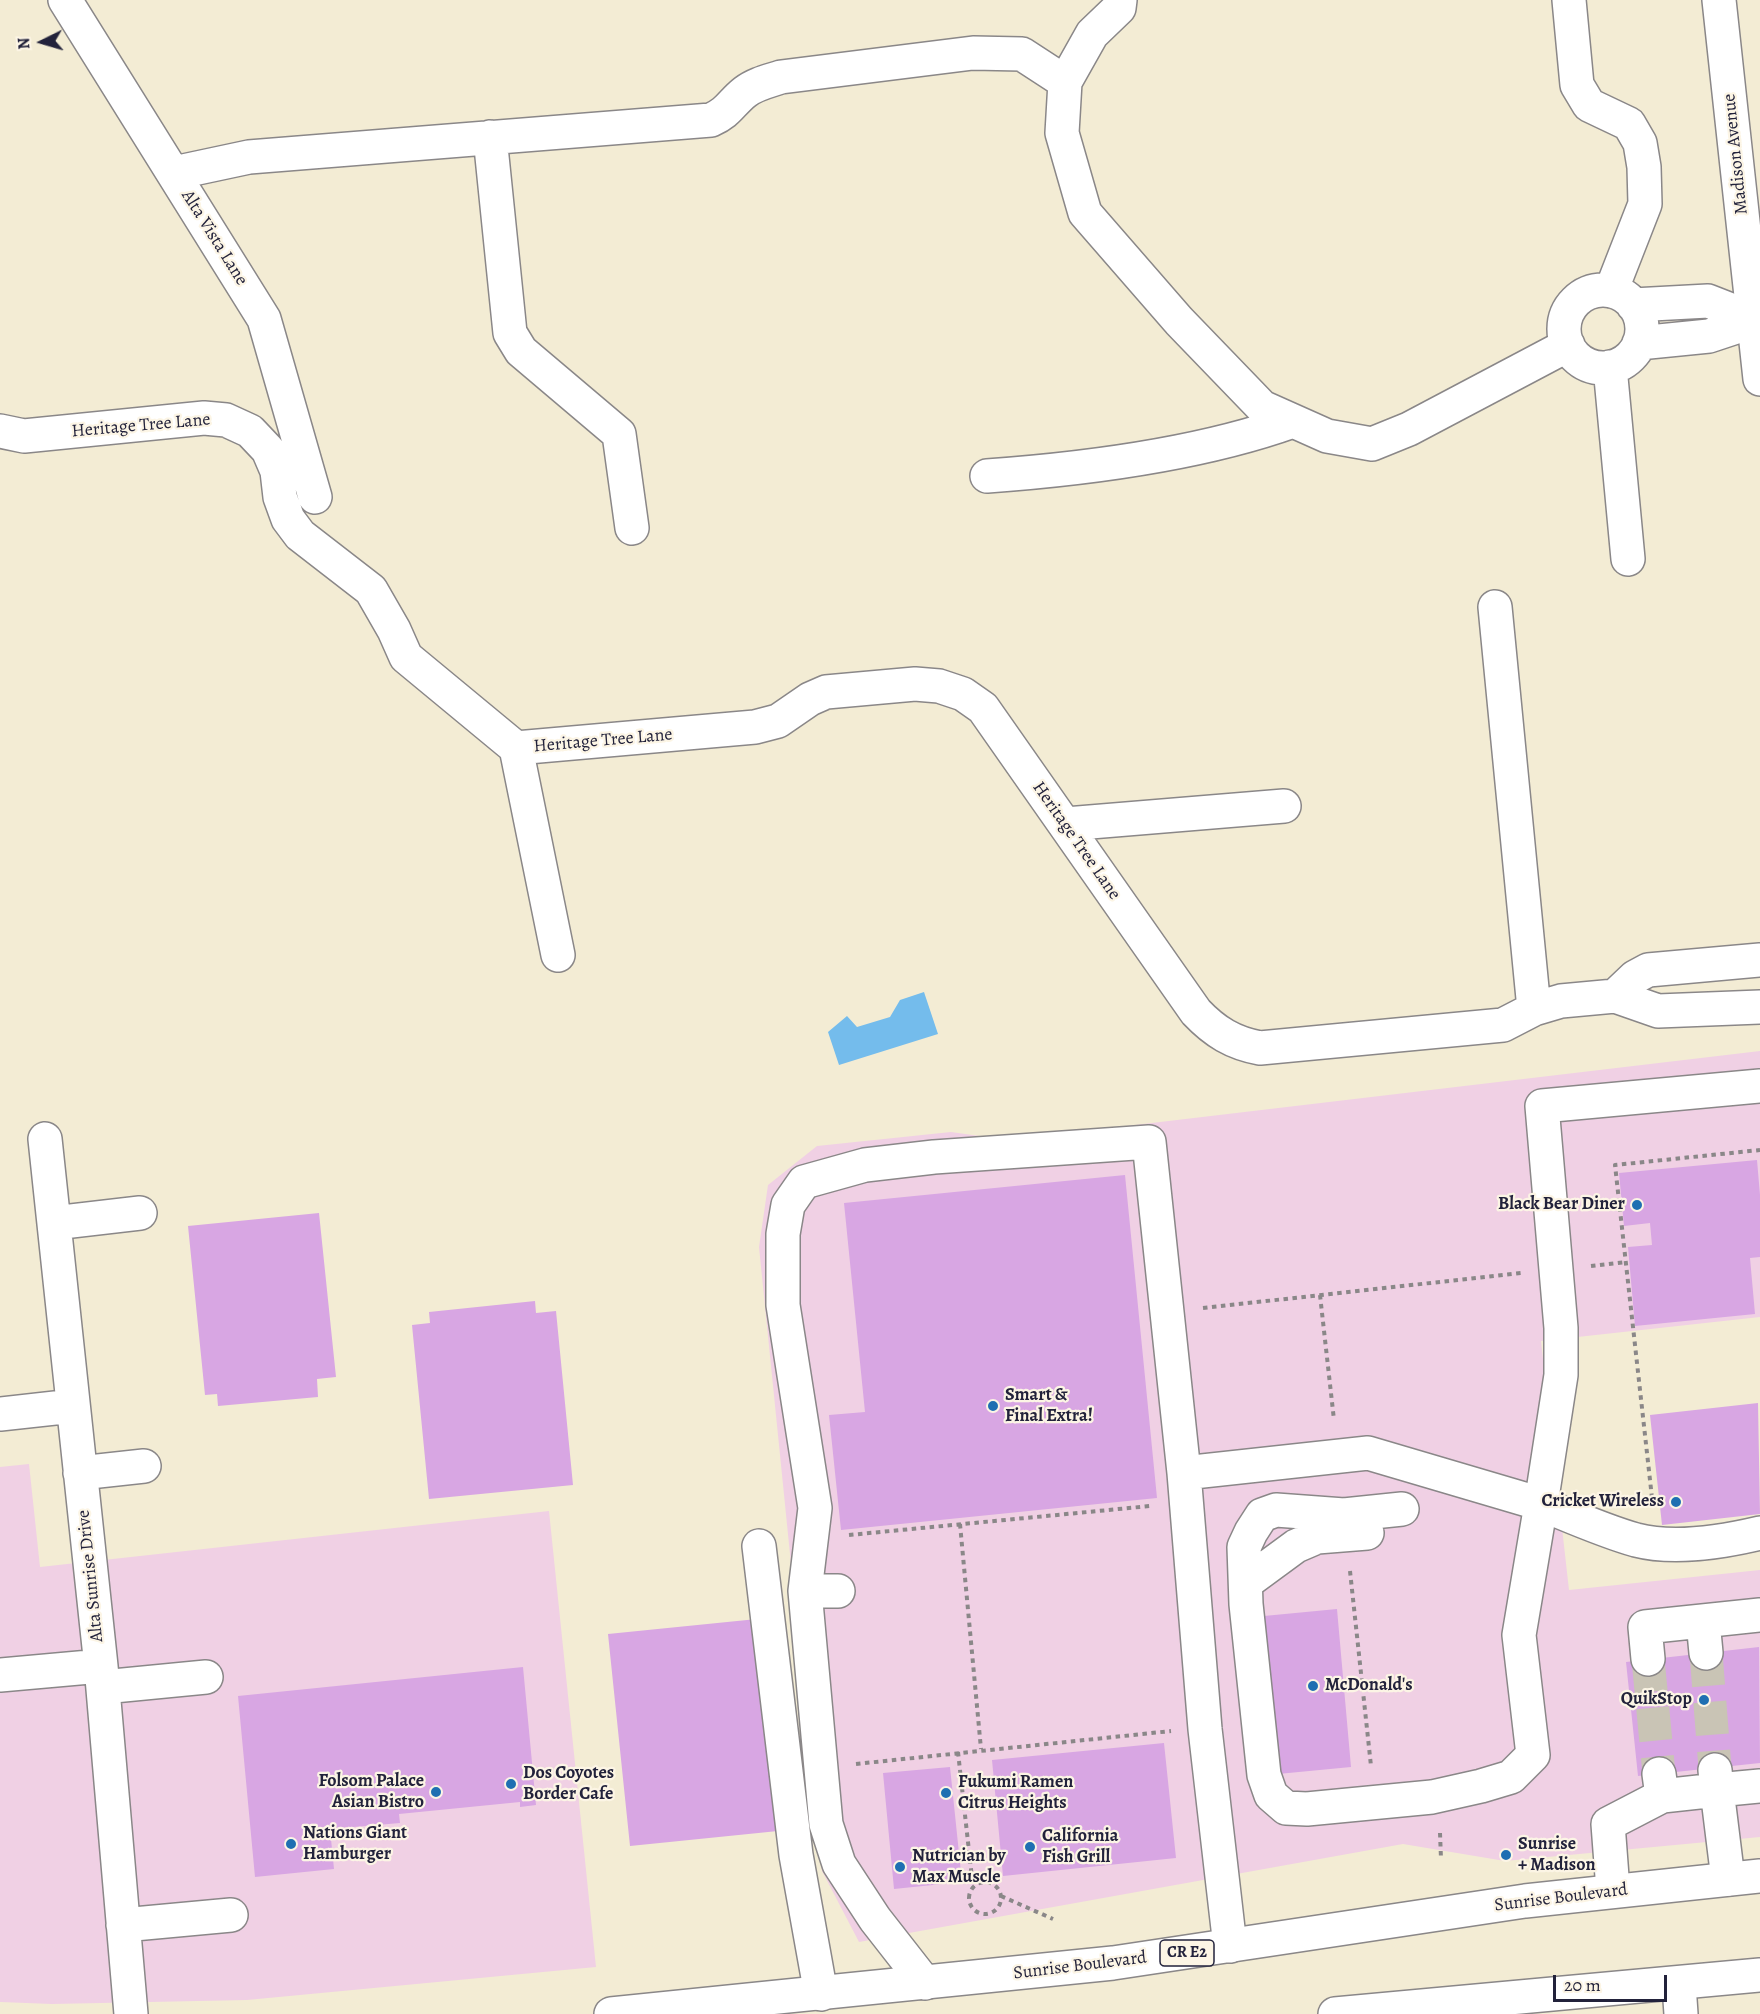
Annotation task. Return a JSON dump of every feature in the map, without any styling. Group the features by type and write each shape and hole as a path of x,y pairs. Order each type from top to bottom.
{"street":[{"name":"Alta Vista Lane","path":"65,0 264,319 315,497"},
{"path":"1120,0 1119,8 1092,34 1065,82 1062,133 1084,213 1179,321 1262,407 1327,436 1372,444 1409,429 1568,345"},
{"path":"1569,0 1577,85 1589,105 1629,124 1640,142 1644,166 1645,204 1622,298"},
{"name":"Madison Avenue","path":"1719,0 1757,319 1760,379"},
{"path":"174,172 249,157 711,120 726,113 745,92 760,83 782,77 973,53 1022,54 1065,82"},
{"path":"490,137 510,333 520,351 619,434 632,528"},
{"path":"1622,298 1640,316 1642,330 1640,343 1632,355 1622,363 1610,368 1596,368 1583,363 1568,345 1564,334 1569,310 1587,294 1622,298 1708,301 1757,319"},
{"path":"1640,343 1709,336 1757,319"},
{"path":"1610,368 1628,559"},
{"name":"Heritage Tree Lane","path":"0,431 24,436 204,418 226,420 250,431 268,450 277,471 280,497 288,519 300,535 371,591 394,630 406,657 516,748 558,955"},
{"path":"987,476 1059,471 1165,452 1256,434 1293,421"},
{"path":"1495,607 1534,1009"},
{"name":"Heritage Tree Lane","path":"516,748 755,727 778,721 810,699 826,692 915,684 939,686 963,694 983,708 1196,1012 1212,1029 1238,1044 1260,1048 1503,1025 1534,1009 1561,1001 1615,996 1658,1011 1760,1007"},
{"path":"1065,824 1284,806"},
{"path":"1615,996 1635,977 1648,970 1760,960"},
{"path":"1247,1582 1296,1546 1317,1538 1346,1534 1403,1520 1276,1510 1262,1515 1244,1547 1246,1604 1263,1764 1271,1795 1286,1808 1307,1809 1375,1802 1436,1810 1511,1777 1533,1755 1519,1635 1561,1375 1561,1328 1542,1106 1760,1086"},
{"name":"Alta Sunrise Drive","path":"45,1139 102,1676 131,2014"},
{"path":"925,1983 874,1919 839,1864 826,1824 805,1591 815,1508 783,1305 783,1234 788,1205 804,1182 865,1165 1149,1142 1184,1473 1205,1729 1230,1946"},
{"path":"54,1223 140,1213"},
{"path":"0,1414 73,1406"},
{"path":"1184,1473 1368,1453 1541,1504 1592,1526 1639,1541 1677,1544 1728,1541 1760,1533"},
{"path":"80,1473 144,1466"},
{"path":"759,1545 800,1882 821,1994"},
{"path":"805,1591 838,1592"},
{"path":"1648,1659 1645,1627 1760,1615"},
{"path":"1703,1621 1706,1653"},
{"path":"0,1675 206,1677"},
{"path":"1716,1779 1728,1879"},
{"path":"1613,1890 1608,1824 1660,1785 1716,1779 1760,1786"},
{"name":"Sunrise Boulevard","path":"611,2014 1113,1963 1525,1901 1760,1876"},
{"path":"123,1925 231,1915"},
{"path":"1335,2014 1680,2000 1760,1976"}],"path":[{"path":"1653,1511 1615,1164 1760,1150"},
{"path":"1167,1312 1626,1262"},
{"path":"1320,1296 1338,1456"},
{"path":"849,1535 1160,1505"},
{"path":"960,1524 981,1749"},
{"path":"1346,1534 1375,1802"},
{"path":"852,1764 1178,1730"},
{"path":"958,1752 973,1887 969,1901 971,1907 980,1913 995,1911 999,1907 1001,1896"},
{"path":"1436,1810 1442,1859"},
{"path":"973,1887 982,1881 992,1883 1001,1896 1053,1919"}],"shaded area":[{"path":"1760,1051 1760,1317 1541,1341 1569,1590 1760,1570 1760,1837 1505,1861 1403,1844 859,1942 822,1871 759,1247 768,1185 817,1146 951,1132 1008,1140"},
{"path":"29,1464 40,1567 549,1511 596,1967 247,2000 52,2004 0,2002 0,1467"}],"water":[{"path":"924,992 938,1034 839,1065 828,1032 847,1016 857,1027 890,1017 900,1000"}],"building":[{"path":"1757,1160 1760,1195 1760,1257 1750,1258 1755,1314 1635,1326 1628,1247 1652,1245 1650,1223 1624,1226 1619,1173"},
{"path":"1125,1175 1157,1498 841,1530 829,1415 865,1412 844,1203"},
{"path":"319,1213 336,1377 317,1379 318,1397 218,1406 217,1394 205,1395 188,1226"},
{"path":"535,1301 536,1313 556,1311 573,1485 429,1499 412,1325 430,1323 429,1312"},
{"path":"1758,1403 1760,1514 1662,1525 1650,1415"},
{"path":"1337,1609 1351,1767 1278,1774 1264,1616"},
{"path":"757,1619 778,1831 630,1846 608,1634"},
{"path":"1759,1647 1760,1763 1638,1776 1626,1662"},
{"path":"523,1667 536,1805 520,1807 520,1802 399,1814 400,1823 330,1829 334,1869 255,1877 238,1696"},
{"path":"1164,1743 1176,1858 1003,1876 992,1760"},
{"path":"950,1767 962,1882 894,1889 883,1773"}],"tunnel":[{"path":"1706,1653 1715,1768"},
{"path":"1648,1659 1659,1774"}],"place":[{"name":"Black Bear Diner","path":"1637,1205"},
{"name":"Smart & Final Extra!","path":"993,1406"},
{"name":"Cricket Wireless","path":"1676,1502"},
{"name":"McDonald's","path":"1313,1686"},
{"name":"QuikStop","path":"1704,1700"},
{"name":"Dos Coyotes Border Cafe","path":"511,1784"},
{"name":"Folsom Palace Asian Bistro","path":"436,1792"},
{"name":"Fukumi Ramen Citrus Heights","path":"946,1793"},
{"name":"Nations Giant Hamburger","path":"291,1844"},
{"name":"California Fish Grill","path":"1030,1847"},
{"name":"Sunrise + Madison","path":"1506,1855"},
{"name":"Nutrician by Max Muscle","path":"900,1867"}]}
